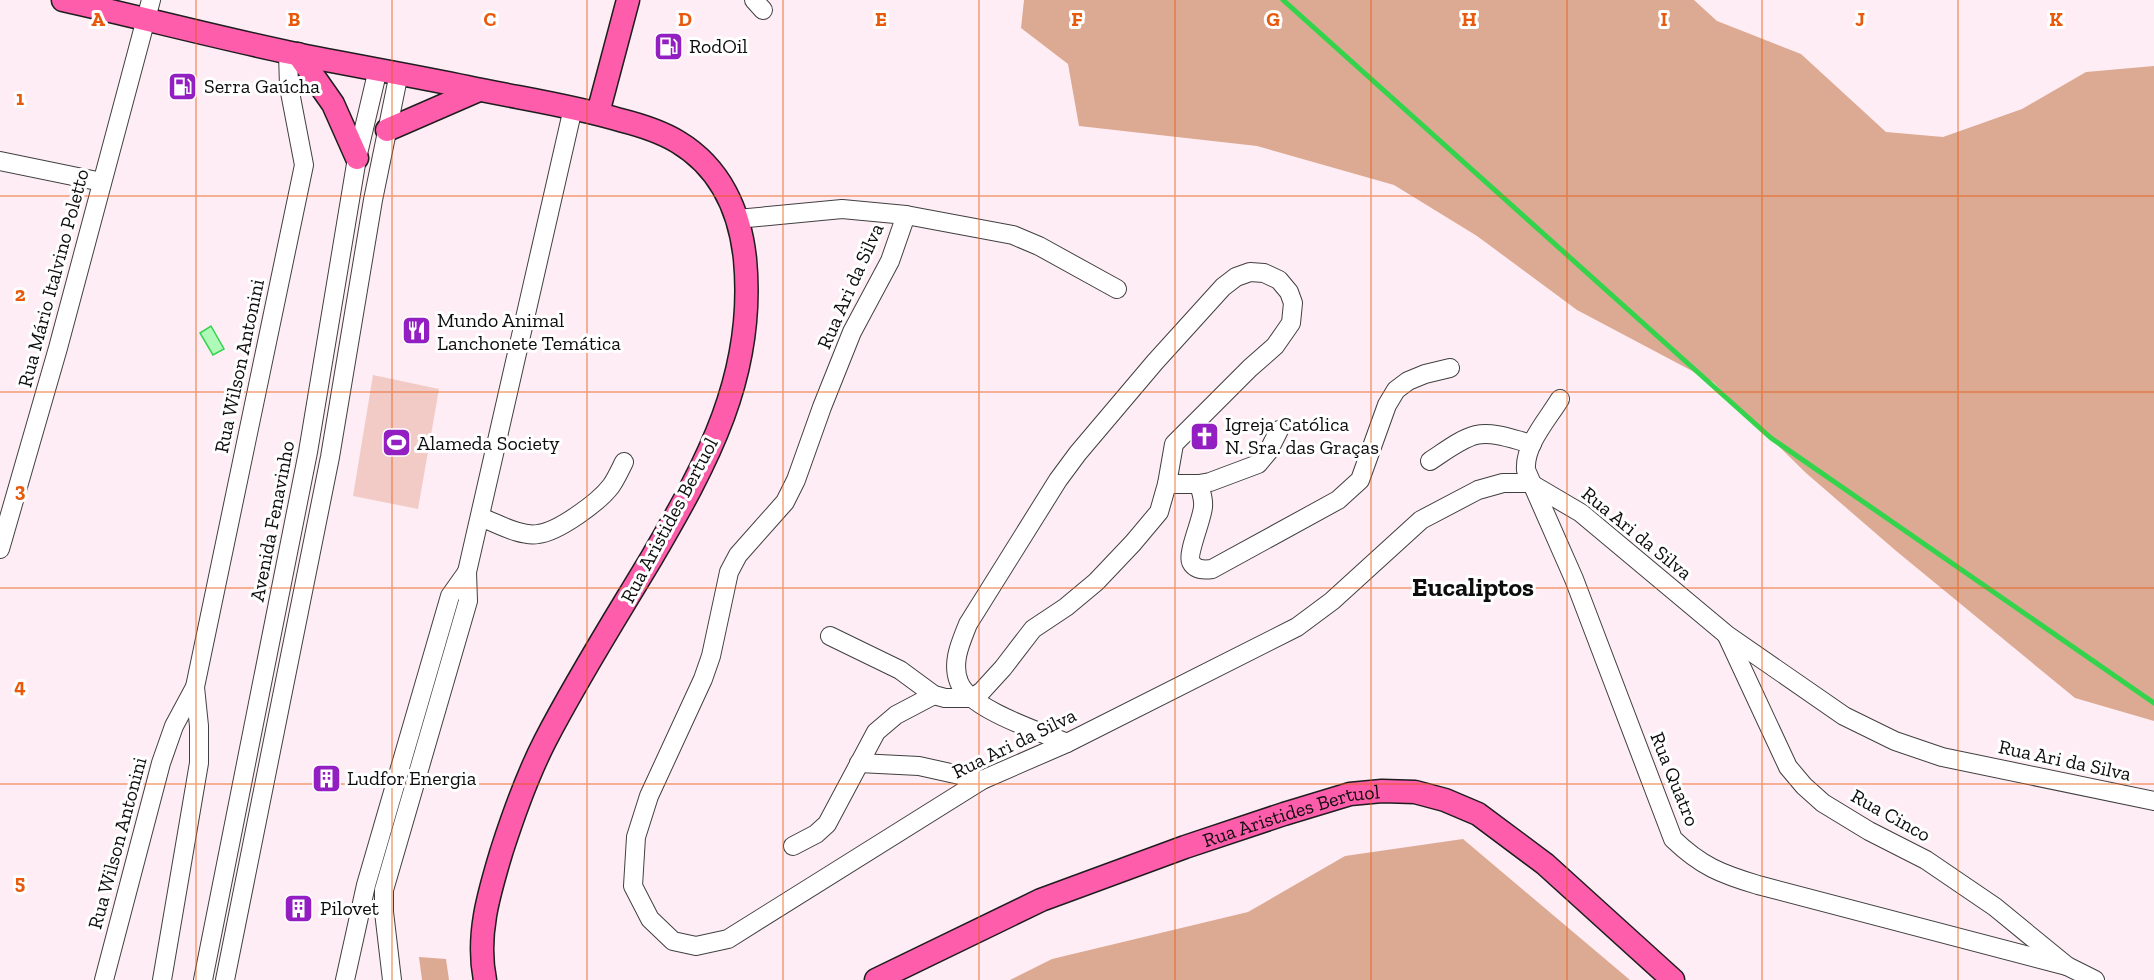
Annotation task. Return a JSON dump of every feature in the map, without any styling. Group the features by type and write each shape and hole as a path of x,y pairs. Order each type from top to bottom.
{"main road":[{"name":"Rua Aristides Bertuol","path":"63,0 148,9 293,53 598,113 650,128 678,142 693,153 716,175 729,197 743,243 746,314 740,360 728,405 686,499 544,744 515,810 483,918 481,962 485,980"},
{"path":"598,113 628,0"},
{"path":"293,53 333,104 357,158"},
{"path":"387,130 479,90"},
{"name":"Rua Aristides Bertuol","path":"876,980 1052,896 1185,847 1284,814 1350,794 1382,791 1415,792 1445,800 1478,814 1545,864 1673,980"}],"street":[{"name":"Rua Mário Italvino Poletto","path":"0,545 4,516 58,348 148,9"},
{"name":"Rua Wilson Antonini","path":"104,980 161,763 174,726 195,687 304,165 289,87 293,53"},
{"path":"225,980 330,457 387,130 388,71"},
{"name":"Avenida Fenavinho","path":"203,980 308,452 357,158 388,71"},
{"path":"392,980 384,912 384,890 468,602 467,572 573,108"},
{"path":"0,161 102,182"},
{"path":"351,197 374,200"},
{"name":"Rua Ari da Silva","path":"737,219 842,209 906,215 890,261 852,332 789,495 738,555 729,572 711,656 703,679 649,796 636,837 633,886 650,919 673,941 696,946 728,939 982,780 1067,743 1297,627 1332,601 1421,520 1478,490 1503,483 1530,483 1581,513 1727,635 1844,716 1895,741 1942,757 2154,801"},
{"path":"906,215 1013,235 1039,246 1117,289"},
{"path":"830,636 900,670 934,695 945,698 972,698 982,691 1033,629 1066,607 1096,582 1133,543 1159,512 1174,444 1275,346 1290,323 1293,303 1289,292 1279,280 1264,273 1250,272 1236,277 1223,287 1155,362 1078,453 1058,480 982,600 958,647 955,665 959,683 972,698 1005,718 1067,743"},
{"path":"329,327 351,330"},
{"path":"1199,484 1203,507 1191,563 1204,570 1212,569 1338,500 1360,480 1387,405 1396,390 1408,381 1425,374 1450,368"},
{"path":"1530,483 1526,462 1532,444 1560,399"},
{"path":"1167,484 1199,484 1258,464 1268,452 1279,430"},
{"path":"1431,461 1476,435 1500,436 1532,444"},
{"path":"308,452 330,457"},
{"path":"480,517 523,533 538,534 562,524 593,505 611,486 624,462"},
{"name":"Rua Quatro","path":"1530,483 1574,579 1673,839 1692,857 1721,873 1758,885 2067,966"},
{"path":"345,980 366,885 450,596 467,572"},
{"path":"284,577 305,582"},
{"name":"Rua Cinco","path":"1727,635 1788,767 1804,786 1823,803 1869,831 1926,860 1995,907 2067,966 2095,980"},
{"name":"Rua Wilson Antonini","path":"162,980 199,763 199,726 195,687"},
{"path":"793,846 816,834 827,824 876,732 896,715 934,695"},
{"path":"258,701 280,705"},
{"path":"859,763 919,766 982,780"},
{"path":"233,830 255,835"}],"shaded area":[{"path":"1024,0 1694,0 1717,21 1801,54 1886,132 1943,137 2022,109 2086,72 2154,66 2154,721 2075,698 1895,550 1806,473 1713,382 1577,310 1477,236 1394,185 1257,146 1079,126 1068,64 1021,28"},
{"path":"211,326 224,349 213,355 200,333"},
{"name":"Alameda Society","path":"373,375 439,389 418,509 353,496"},
{"path":"1463,839 1630,980 1010,980 1052,959 1248,912 1345,856"},
{"path":"419,957 446,959 449,980 422,980"}],"waterway":[{"path":"1283,0 1771,438 2154,703"}],"place":[{"name":"RodOil","path":"668,46"},
{"name":"Serra Gaúcha","path":"183,86"},
{"name":"Mundo Animal Lanchonete Temática","path":"416,331"},
{"name":"Igreja Católica N. Sra. das Graças","path":"1204,436"},
{"name":"Alameda Society","path":"396,443"},
{"name":"Ludfor Energia","path":"326,778"},
{"name":"Pilovet","path":"299,908"}],"district":[{"name":"Eucaliptos","path":"1473,587"}]}
